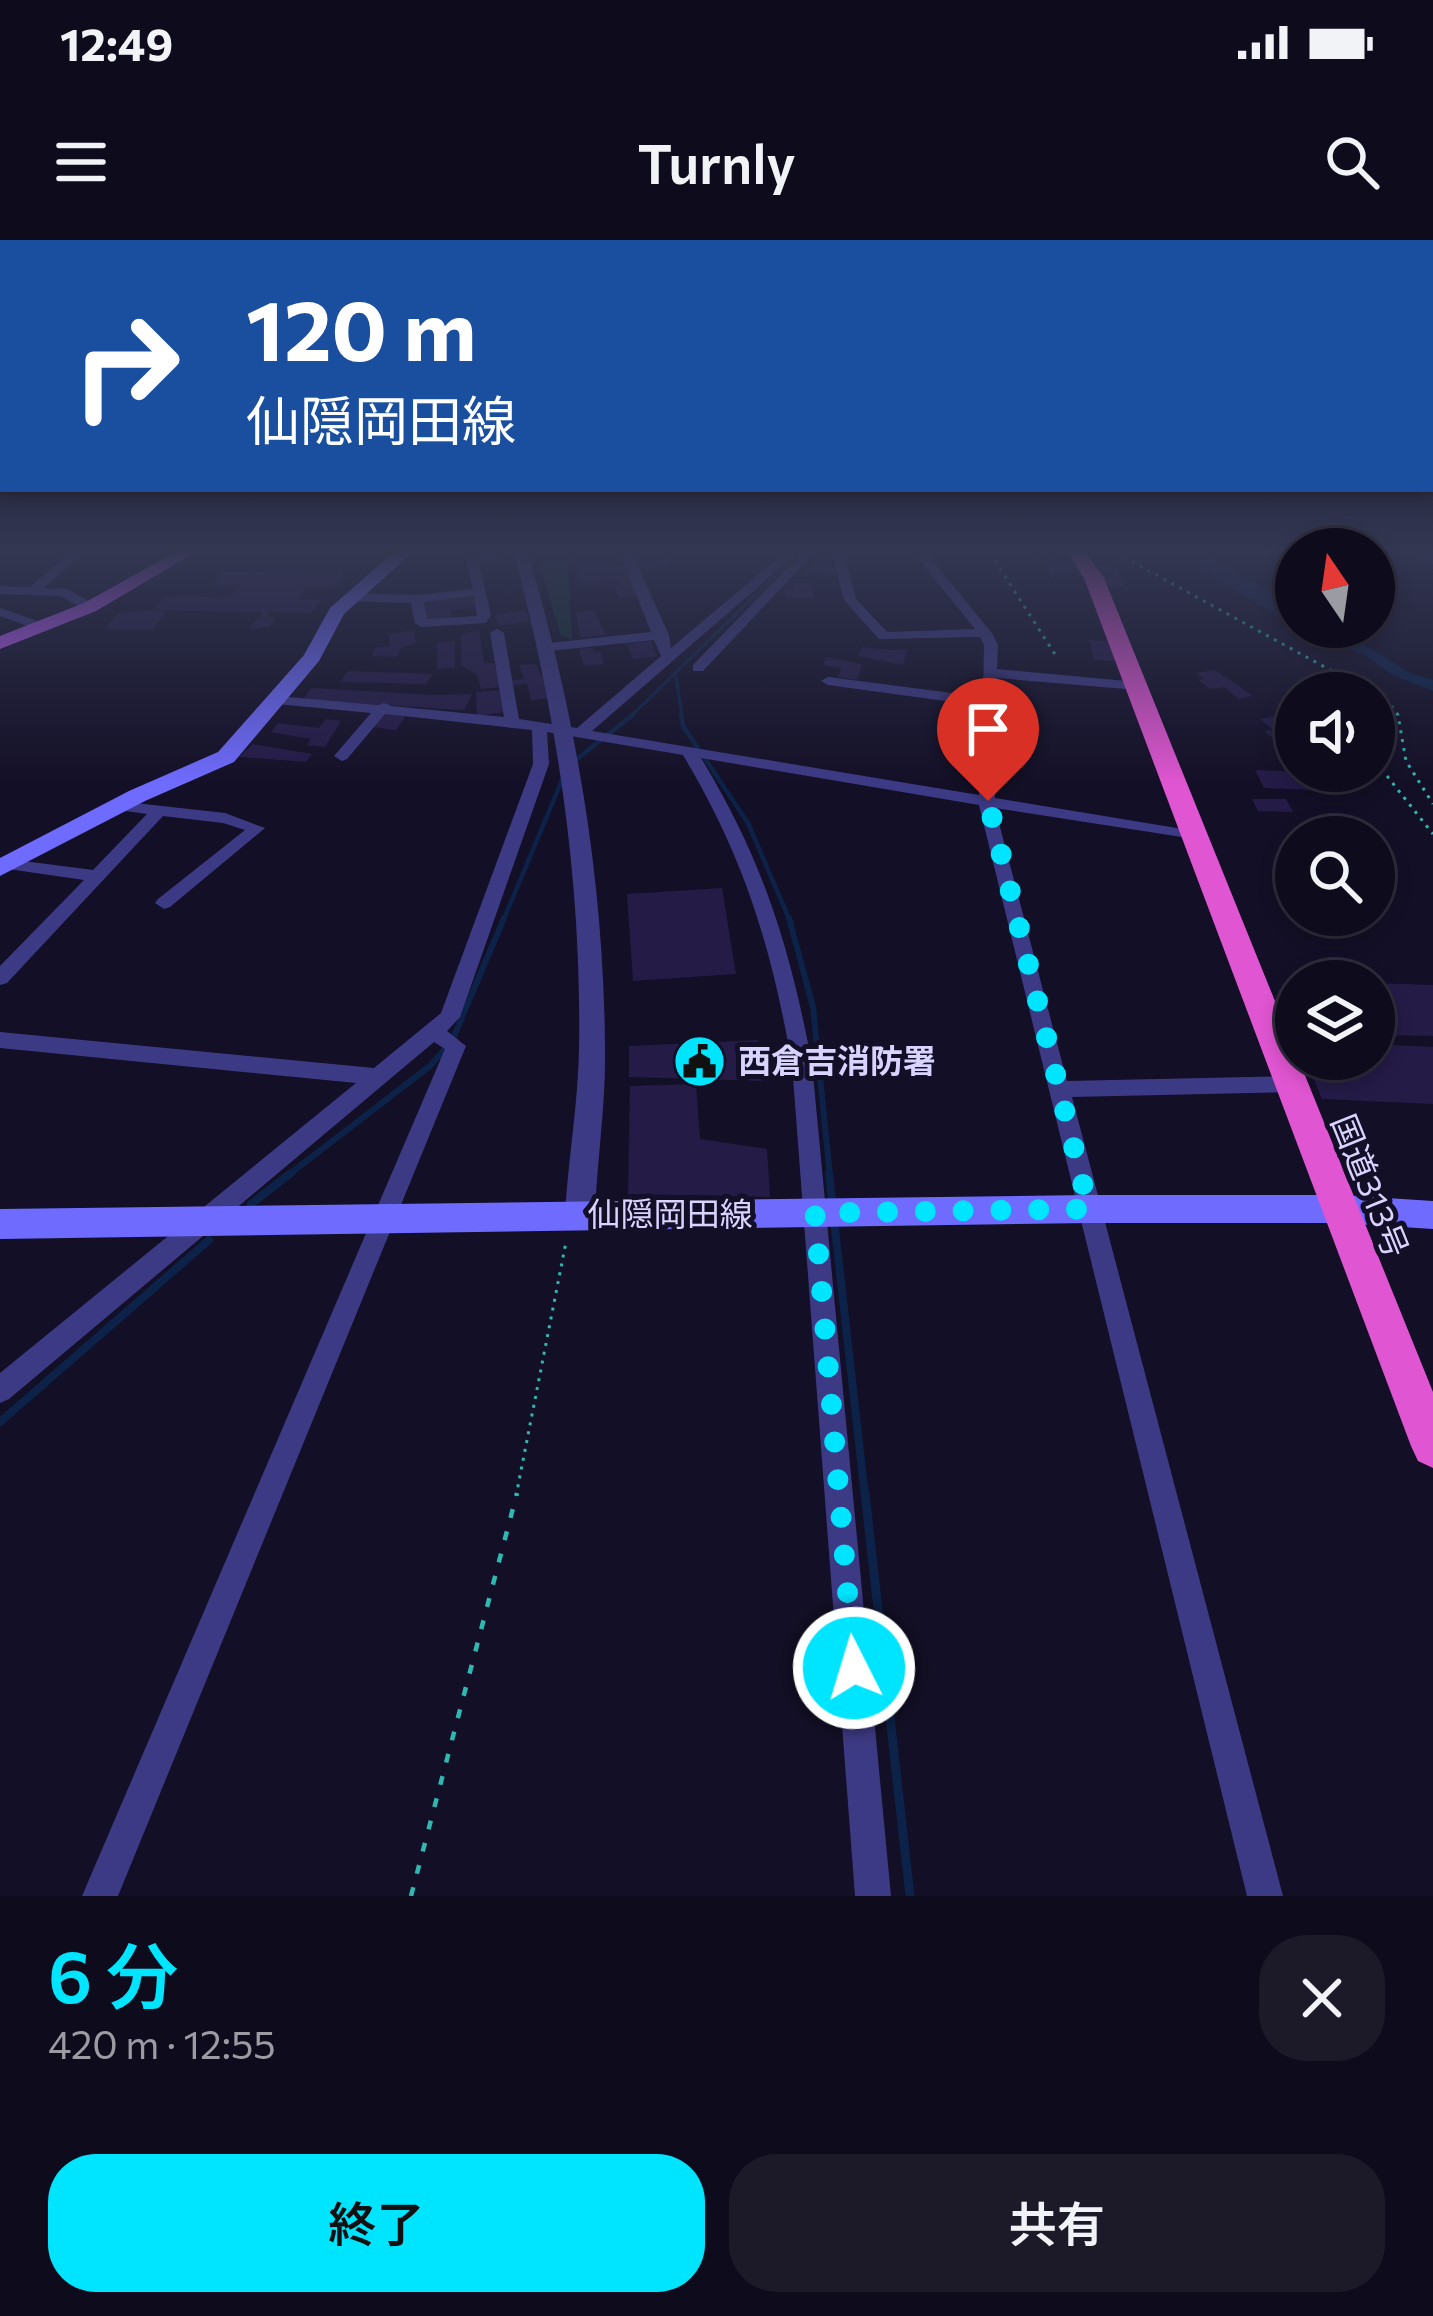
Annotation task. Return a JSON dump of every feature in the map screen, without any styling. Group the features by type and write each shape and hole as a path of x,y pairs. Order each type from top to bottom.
{"highway":[{"name":"国道313号","path":"1114,630 1433,1446"}],"main road":[{"path":"0,643 32,630"},
{"path":"4,866 117,806 226,757 312,657 326,630"},
{"name":"仙隠岡田線","path":"0,1224 1089,1209 1341,1209 1433,1215"}],"street":[{"path":"544,630 577,744 591,922 592,1050 580,1214"},
{"path":"660,630 668,657"},
{"path":"577,744 700,630"},
{"path":"698,668 734,630"},
{"path":"879,630 884,636 985,633"},
{"path":"983,630 993,673 988,801 1265,1896"},
{"path":"497,633 512,722"},
{"path":"549,647 662,635"},
{"path":"993,673 1136,686"},
{"path":"828,680 992,703"},
{"path":"277,700 512,722 539,726 577,744 612,739 1195,836"},
{"path":"342,756 383,707"},
{"path":"0,1390 450,1017 541,764 539,726"},
{"path":"695,755 757,875 783,957 828,1213 873,1896"},
{"path":"117,806 225,818 257,827 164,903"},
{"path":"0,978 157,812"},
{"path":"4,866 98,876"},
{"path":"100,1896 456,1046 435,1033"},
{"path":"0,1040 380,1078"},
{"path":"1059,1090 1289,1084"}],"path":[{"path":"1040,630 1058,659"},
{"path":"1258,630 1387,701 1398,715 1406,761 1433,804"},
{"path":"1395,786 1433,834"},
{"path":"411,1896 520,1482 566,1242 580,1214"}],"water":[{"path":"1348,648 1369,648 1410,673 1433,680 1433,691 1395,672"}],"building":[{"path":"414,630 416,644 401,647 397,657 372,656 375,648 390,646 389,634"},
{"path":"479,630 484,663 494,663 501,687 481,689 477,675 461,665 461,635"},
{"path":"579,630 604,630 606,635 580,637"},
{"path":"1089,640 1111,641 1118,661 1094,660"},
{"path":"455,641 455,668 437,669 437,643"},
{"path":"651,641 657,657 633,659 627,644"},
{"path":"862,647 908,649 903,665 858,656"},
{"path":"593,648 594,653 601,652 604,664 584,666 579,649"},
{"path":"826,657 862,664 857,680 838,677 841,668 823,665"},
{"path":"536,664 541,676 550,675 553,698 531,700 527,684 513,685 513,680 524,679 519,665"},
{"path":"1214,670 1252,696 1239,699 1224,687 1210,689 1198,680 1205,679 1196,673"},
{"path":"348,671 433,674 426,684 340,682"},
{"path":"311,688 472,694 464,710 303,700"},
{"path":"502,690 506,712 477,716 476,692"},
{"path":"386,709 409,711 396,730 372,727"},
{"path":"1275,716 1275,739 1264,731 1273,730 1260,719"},
{"path":"326,719 341,721 325,747 307,745 311,739 271,732 278,723 319,728"},
{"path":"253,744 312,754 306,762 239,757"},
{"path":"1255,770 1275,771 1275,788 1264,788"},
{"path":"1252,799 1286,799 1293,812 1258,811"},
{"path":"722,888 736,974 633,981 627,894"},
{"path":"1395,984 1433,985 1433,1036 1395,1035"},
{"path":"758,1040 766,1081 629,1077 629,1046"},
{"path":"1395,1045 1433,1047 1433,1104 1322,1099 1314,1080 1395,1080"},
{"path":"696,1084 700,1139 767,1149 770,1197 628,1194 630,1086"}],"waterway":[{"path":"630,717 719,630"},
{"path":"676,676 682,717"},
{"path":"573,762 634,714"},
{"path":"681,714 683,726 748,823 789,920"},
{"path":"503,921 563,778"},
{"path":"287,1176 430,1066 452,1041 504,918"},
{"path":"789,920 813,1007 830,1176"},
{"path":"251,1204 291,1173"},
{"path":"829,1173 832,1201"},
{"path":"834,1220 865,1496"},
{"path":"0,1422 209,1240"},
{"path":"865,1493 910,1896"}],"place":[{"name":"西倉吉消防署","path":"699,1061"}],"route":[{"path":"854,1668 815,1213 1089,1209 988,801"}]}
